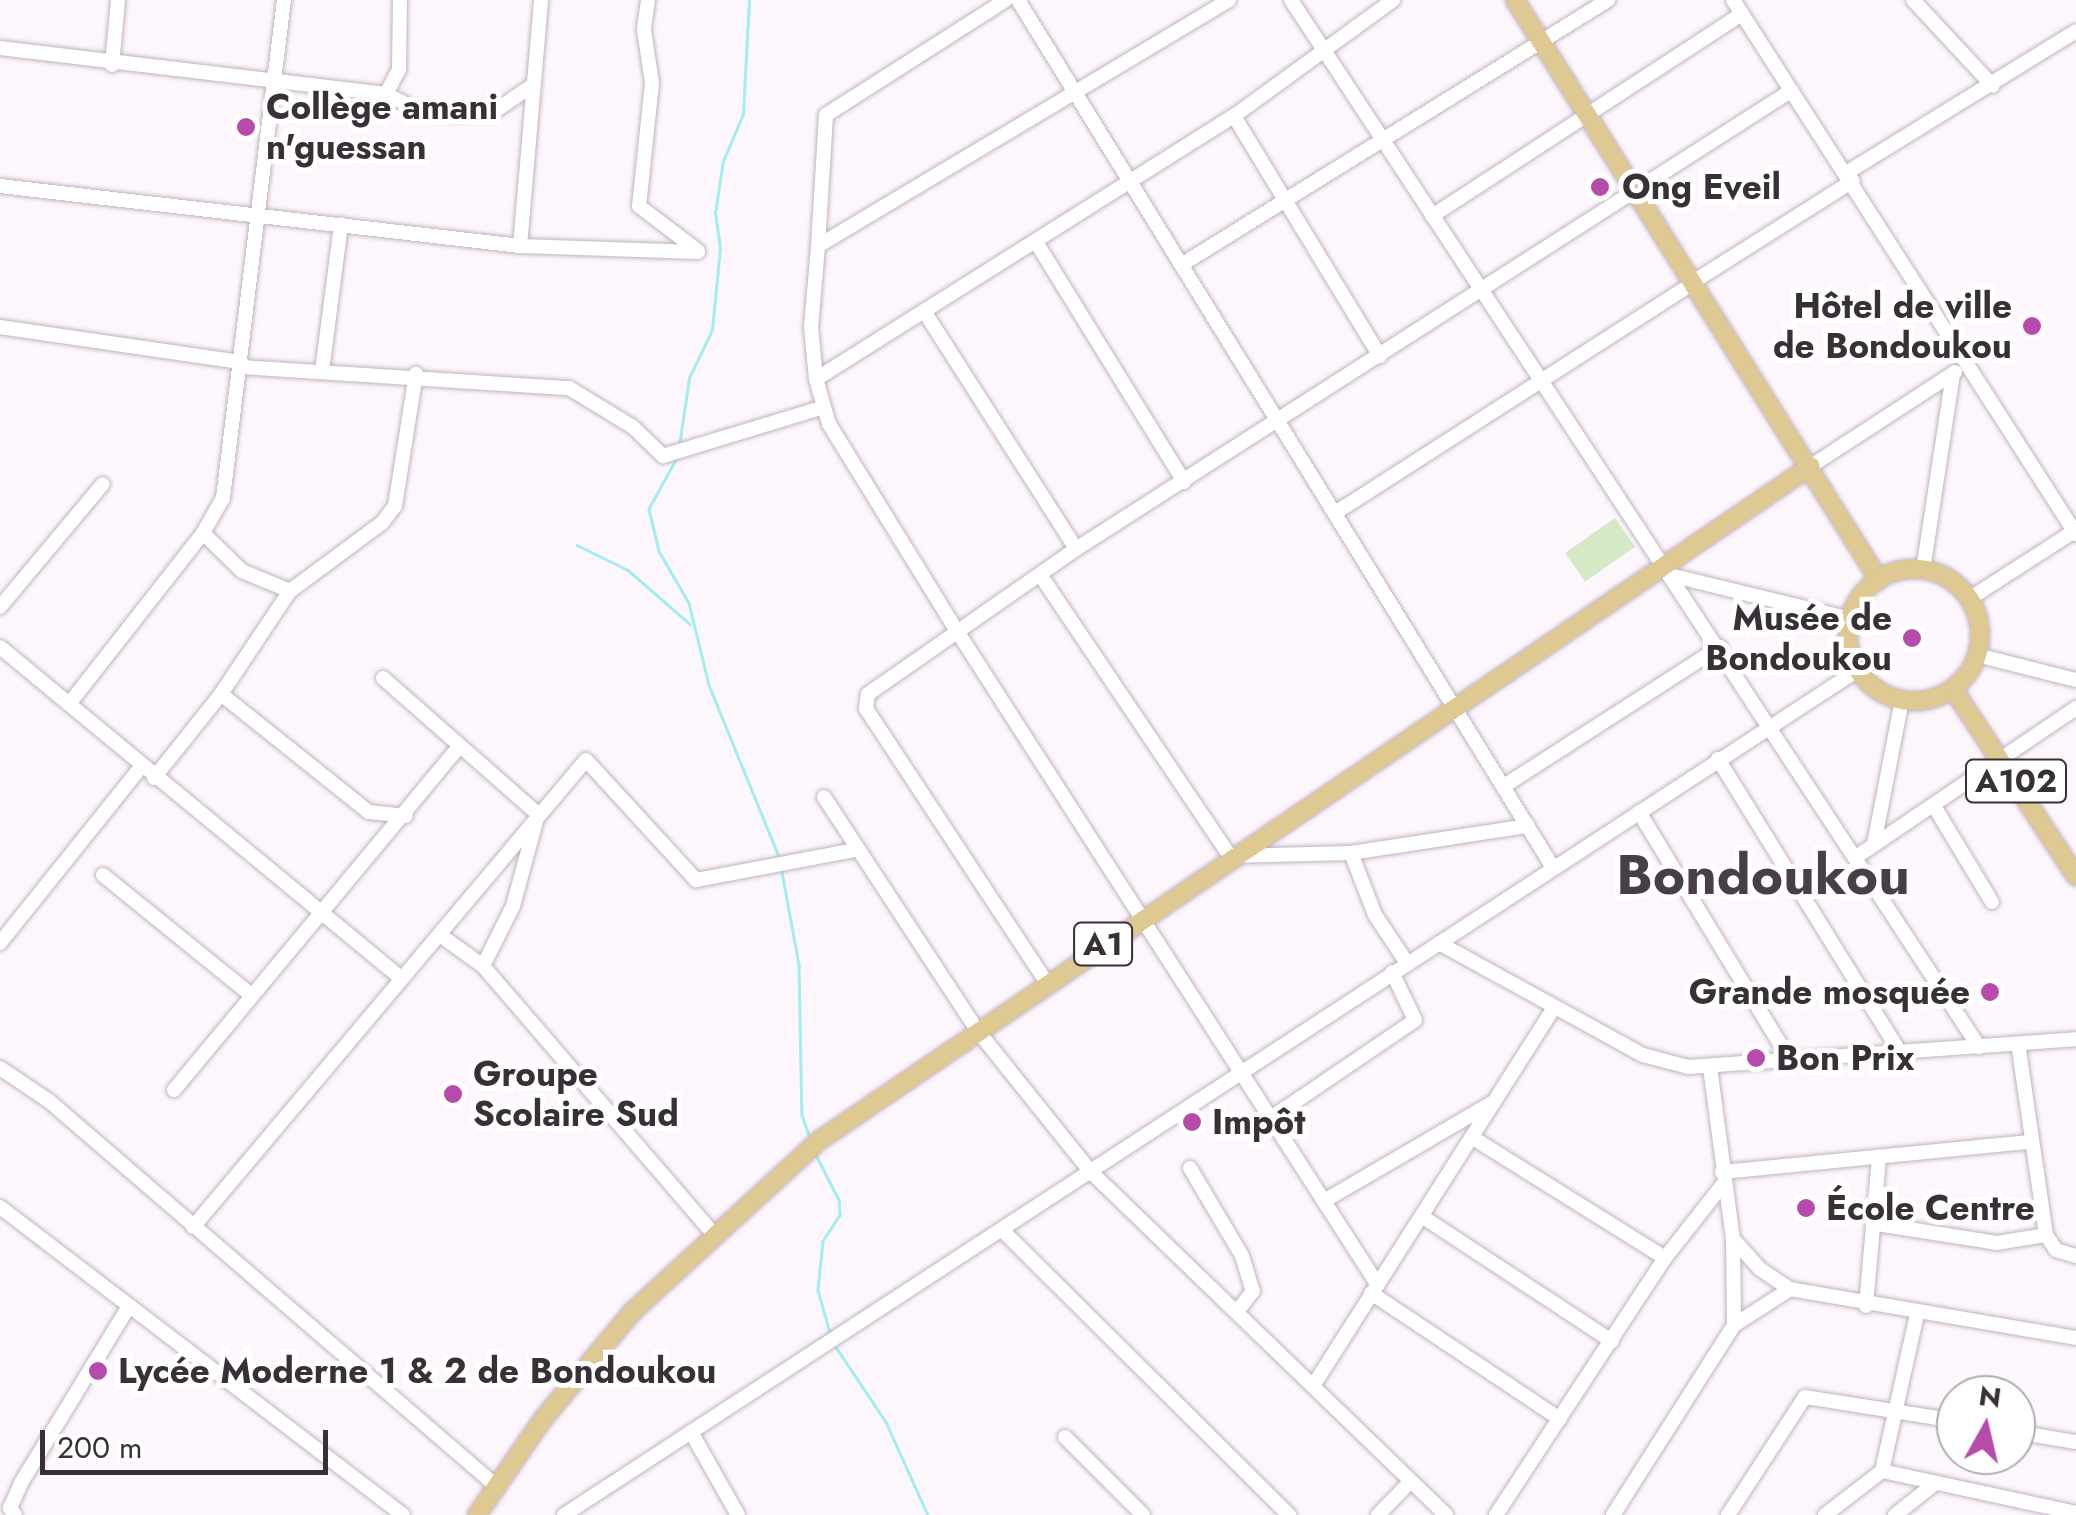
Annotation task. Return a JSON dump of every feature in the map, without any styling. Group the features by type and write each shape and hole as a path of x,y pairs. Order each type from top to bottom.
{"main road":[{"path":"1515,0 1811,466 1879,580"},
{"name":"A1","path":"476,1515 587,1364 712,1232 820,1140 1456,702 1669,568 1811,466"},
{"path":"1923,570 1949,580 1969,599 1980,626 1978,656 1953,689 1929,700 1902,700 1877,690 1858,670 1849,646 1850,620 1879,580 1923,570"},
{"name":"A102","path":"1953,689 2076,876"}],"street":[{"path":"112,65 118,0"},
{"path":"69,704 203,533 223,498 284,0"},
{"path":"386,94 399,70 400,0"},
{"path":"520,246 541,0"},
{"path":"0,186 520,246 698,251 640,206 652,83 644,30 648,0"},
{"path":"1006,0 826,115 811,326 816,379 824,407 955,628 1324,1201 1374,1289 1560,1420"},
{"path":"1018,0 1278,425 1456,702 1552,866"},
{"path":"818,246 1229,0"},
{"path":"1291,0 1321,51 1669,568 1979,1047"},
{"path":"816,379 1234,116 1393,0"},
{"path":"1181,265 1543,44 1608,0"},
{"path":"1733,0 1851,177 2075,532 1969,599"},
{"path":"1913,0 1994,86"},
{"path":"1432,216 1588,118 1742,14"},
{"path":"1335,513 2076,32"},
{"path":"0,48 274,85 386,94 414,108 481,114 520,99 532,85"},
{"path":"1047,983 866,708 868,694 955,628 1278,425 1792,90"},
{"path":"1234,116 1290,201 1380,356"},
{"path":"322,371 341,224"},
{"path":"1036,242 1184,482"},
{"path":"924,311 1076,549"},
{"path":"0,327 240,364 416,374 575,390 664,456 824,407"},
{"path":"1811,466 1968,364"},
{"path":"1923,570 1953,373"},
{"path":"154,778 222,694 290,591 382,523 395,506 416,374"},
{"path":"0,607 102,484"},
{"path":"203,533 242,571 290,591"},
{"path":"1669,568 1850,620"},
{"path":"1040,576 1230,856 1352,853 1528,826"},
{"path":"0,647 402,979"},
{"path":"1504,786 1720,648"},
{"path":"1978,656 2076,680"},
{"path":"564,1515 1004,1232 1552,866 1858,670"},
{"path":"383,678 538,814"},
{"path":"222,694 370,812 406,816"},
{"path":"1874,844 1902,700"},
{"path":"1856,857 2003,762 2076,708"},
{"path":"174,1090 320,912 406,816 460,746"},
{"path":"1718,758 1900,1053"},
{"path":"193,1227 586,760 696,880 856,850"},
{"path":"0,942 142,767"},
{"path":"824,797 977,1030 1090,1171 1446,1515"},
{"path":"1934,806 1992,902"},
{"path":"1639,812 1790,1060"},
{"path":"483,966 514,906 538,814"},
{"path":"1352,853 1375,915 1407,963"},
{"path":"103,875 251,995"},
{"path":"440,935 483,966 712,1232"},
{"path":"1439,943 1665,1063 1710,1067 2076,1039"},
{"path":"1271,1118 1415,1020 1392,972"},
{"path":"1313,1386 1554,1007"},
{"path":"2018,1044 2028,1142 2046,1235 2056,1250 2076,1256"},
{"path":"1710,1067 1733,1239 1734,1325"},
{"path":"0,1068 49,1101 495,1485"},
{"path":"1324,1201 1496,1100"},
{"path":"1472,1138 1666,1258"},
{"path":"1496,1515 1723,1177 2028,1142"},
{"path":"1866,1306 1877,1224 1879,1158"},
{"path":"1190,1168 1242,1256 1252,1291 1238,1310"},
{"path":"0,1206 403,1515"},
{"path":"1423,1217 1612,1341"},
{"path":"1877,1224 1996,1243 2046,1235"},
{"path":"1004,1232 1289,1515"},
{"path":"1733,1239 1760,1269 1790,1289 1866,1306 2076,1338"},
{"path":"1613,1515 1734,1325 1790,1289"},
{"path":"15,1515 10,1508 20,1482 129,1306"},
{"path":"1825,1515 1882,1471 1917,1314"},
{"path":"1728,1515 1805,1397 1936,1418"},
{"path":"692,1432 738,1515"},
{"path":"2036,1435 2076,1442"},
{"path":"1066,1437 1144,1515"},
{"path":"1882,1471 1933,1486 2076,1513"},
{"path":"1378,1515 1410,1482"},
{"path":"1895,1515 1933,1486"}],"green space":[{"path":"1615,518 1635,547 1585,582 1565,553"}],"waterway":[{"path":"679,446 689,378 712,330 720,248 715,213 723,161 743,114 749,0"},
{"path":"677,458 649,509 659,551 689,603 709,685 780,859"},
{"path":"577,545 628,570 690,624"},
{"path":"782,872 799,965 802,1115 811,1141"},
{"path":"815,1153 839,1200 840,1215 823,1241 818,1290 831,1336"},
{"path":"834,1344 886,1422 928,1515"}],"place":[{"name":"Collège amani n'guessan","path":"246,127"},
{"name":"Ong Eveil","path":"1600,187"},
{"name":"Hôtel de ville de Bondoukou","path":"2032,326"},
{"name":"Musée de Bondoukou","path":"1912,638"},
{"name":"Grande mosquée","path":"1990,992"},
{"name":"Bon Prix","path":"1756,1058"},
{"name":"Groupe Scolaire Sud","path":"453,1094"},
{"name":"Impôt","path":"1192,1122"},
{"name":"École Centre","path":"1806,1208"},
{"name":"Lycée Moderne 1 & 2 de Bondoukou","path":"98,1371"}],"district":[{"name":"Bondoukou","path":"1763,876"}]}
